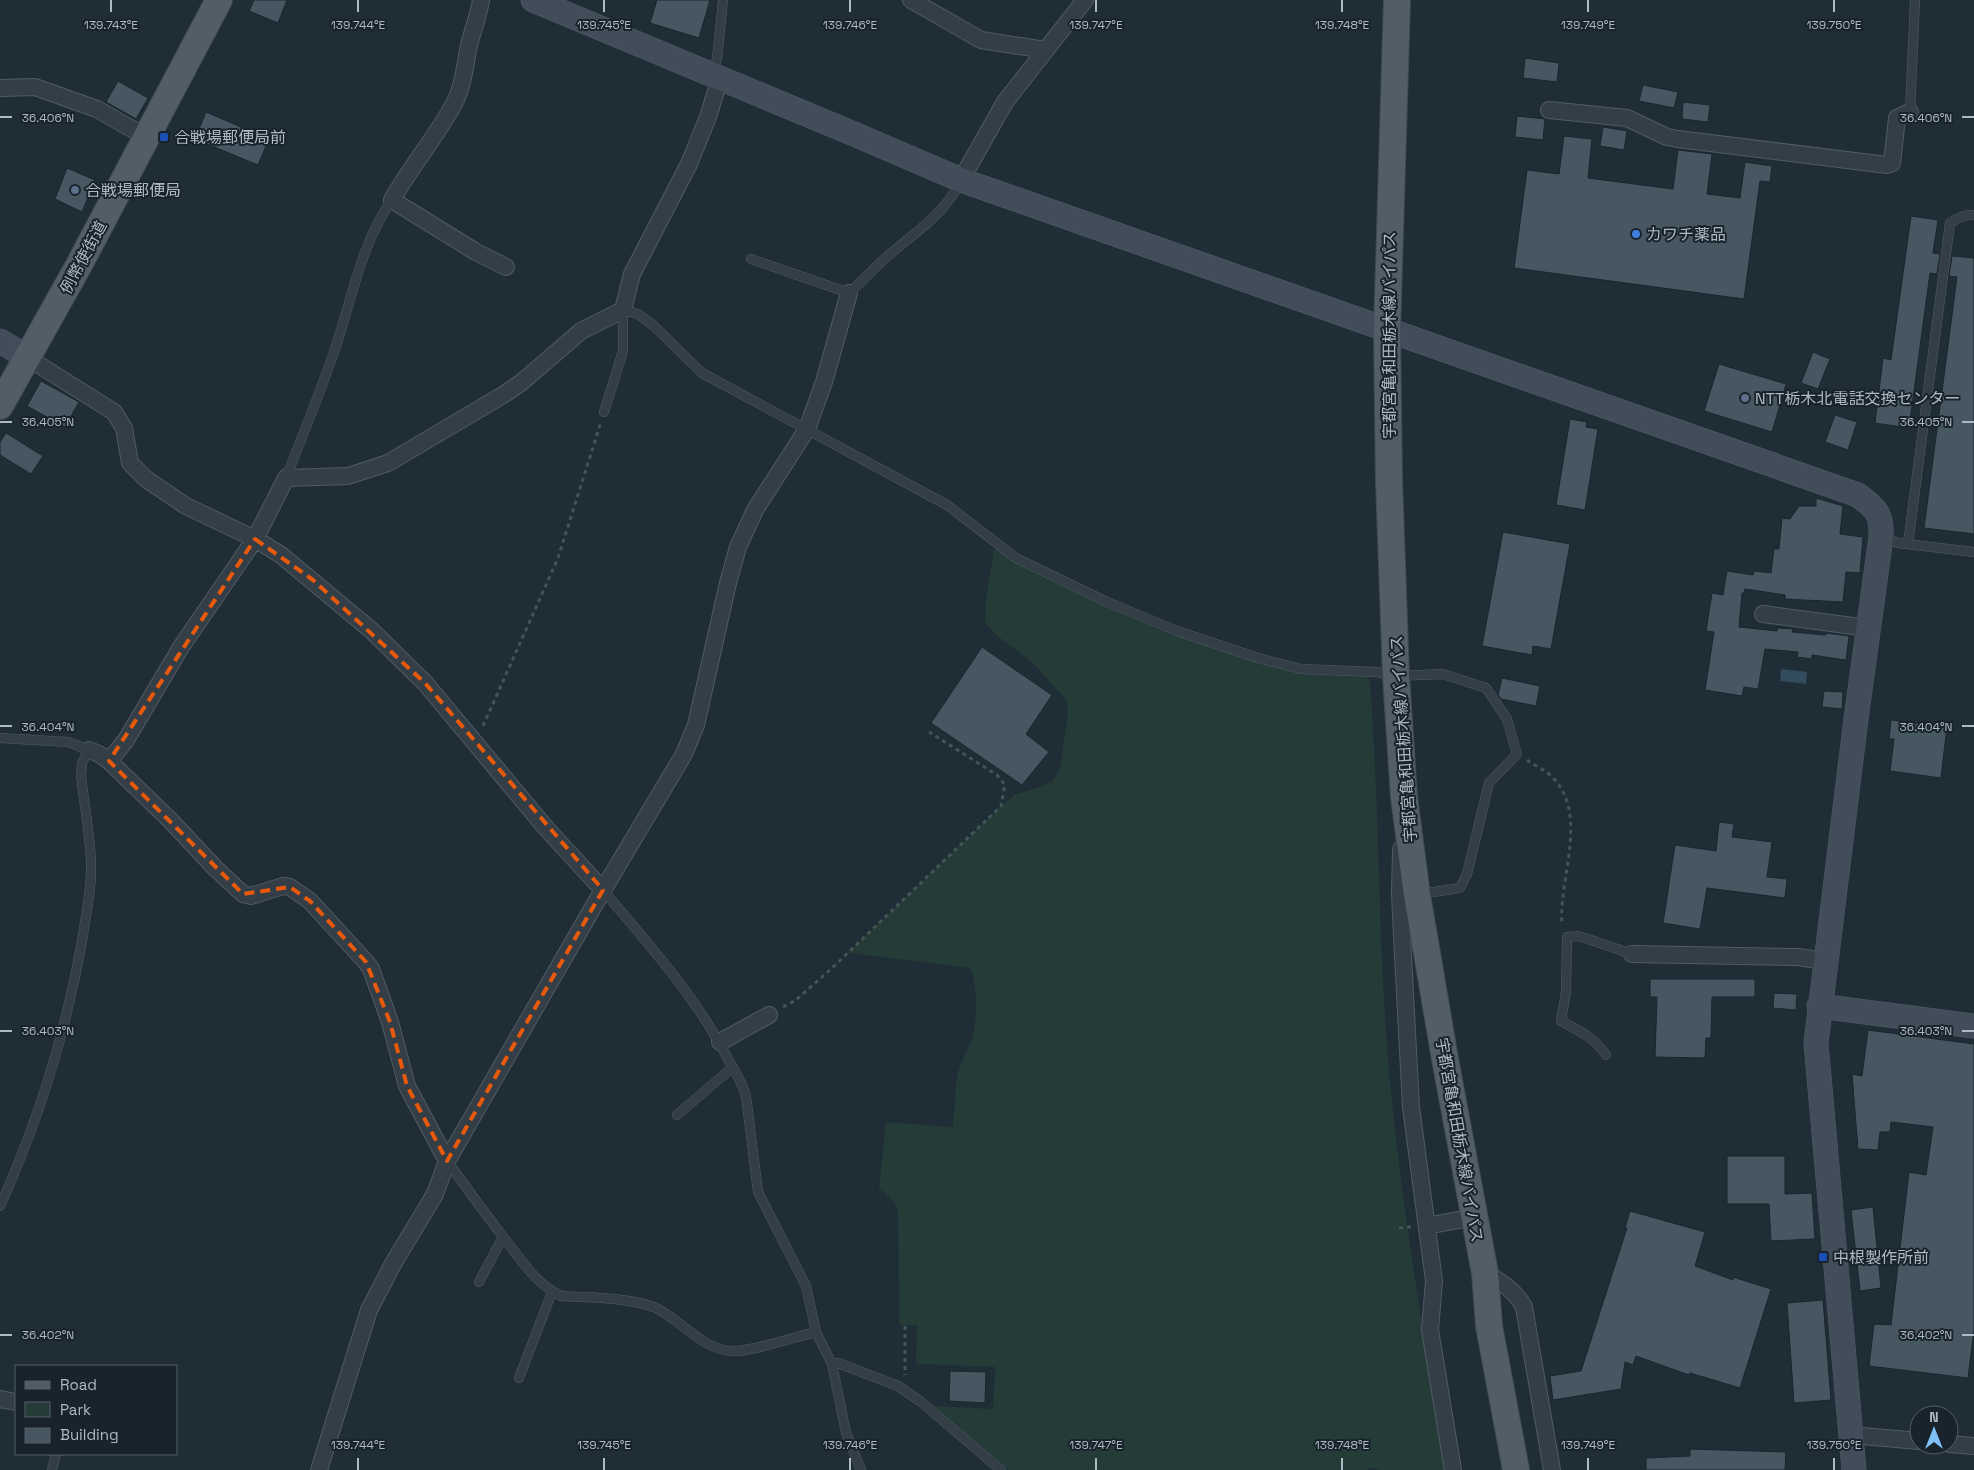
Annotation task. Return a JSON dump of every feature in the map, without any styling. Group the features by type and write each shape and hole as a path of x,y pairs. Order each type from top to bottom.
{"main road":[{"name":"例幣使街道","path":"0,406 80,265 219,0"},
{"name":"宇都宮亀和田栃木線バイパス","path":"1397,0 1387,331 1389,482 1396,676 1404,797 1417,895 1485,1273 1489,1326 1516,1470"}],"street":[{"path":"481,0 478,20 470,42 462,84 456,100 407,173 392,200 476,252 506,267"},
{"path":"533,0 961,180 1417,342 1437,347 1858,495 1875,508 1882,522 1881,537 1816,1026 1816,1063 1854,1470"},
{"path":"911,0 981,40 1045,50"},
{"path":"961,180 1005,102 1085,0"},
{"path":"110,761 126,740 181,647 255,539 286,478 348,476 388,462 503,395 522,382 581,331 623,310 632,274 689,164 708,117 716,76"},
{"path":"0,88 35,87 97,109 146,137"},
{"path":"1548,110 1627,118 1667,137 1678,139 1887,165 1892,163 1896,118 1910,112"},
{"path":"319,1470 369,1310 394,1262 435,1194 447,1162 603,890 684,754 696,725 738,547 755,510 807,429 824,382 850,293"},
{"path":"0,341 114,412 124,428 130,463 146,479 186,506 255,539 282,555 371,630 425,683 546,828 603,890"},
{"path":"1763,614 1868,628"},
{"path":"89,750 110,761 243,894 251,896 283,886 290,887 310,901 366,962 371,969 390,1022 408,1086 447,1162"},
{"path":"1404,797 1400,894 1411,1107 1434,1280 1430,1330 1453,1470"},
{"path":"1632,954 1798,957 1825,961"},
{"path":"1820,1006 1974,1026"},
{"path":"720,1042 769,1015"},
{"path":"1426,1226 1474,1217"},
{"path":"1485,1273 1504,1284 1513,1292 1524,1307 1552,1470"},
{"path":"0,1399 15,1402"},
{"path":"1851,1435 1909,1440"},
{"path":"1959,1445 1974,1446"}],"lane":[{"path":"716,76 722,0"},
{"path":"1910,112 1915,0"},
{"path":"751,259 850,293 940,212 952,197 961,180"},
{"path":"286,478 326,377 364,254 381,215 392,200"},
{"path":"1908,544 1950,223 1958,217 1969,214 1974,215"},
{"path":"604,412 623,351 623,310 638,314 654,326 702,373 947,505 1016,558 1105,601 1177,631 1282,665 1302,669 1376,672 1396,676 1443,674 1486,688 1507,719 1517,754 1488,783 1467,874 1460,888 1417,895"},
{"path":"1881,537 1908,544 1974,552"},
{"path":"0,738 68,742 89,750 82,763 81,775 91,862 90,890 72,993 60,1040 19,1163 0,1206"},
{"path":"603,890 699,1008 742,1082 746,1096 758,1192 806,1286 816,1332 832,1364 846,1433 861,1470"},
{"path":"1606,1055 1601,1047 1584,1033 1561,1021 1566,992 1567,937 1579,936 1632,954"},
{"path":"677,1115 732,1067"},
{"path":"447,1162 480,1209 536,1278 552,1292 561,1296 636,1303 654,1308 674,1319 702,1343 732,1351 745,1350 816,1332"},
{"path":"479,1282 504,1237"},
{"path":"519,1378 552,1292"},
{"path":"832,1364 838,1363 903,1389 1001,1470"},
{"path":"52,1470 56,1455"}],"path":[{"path":"475,743 558,558 604,412"},
{"path":"769,1015 796,1000 831,969 1001,806 1005,785 997,776 929,732"},
{"path":"1517,754 1549,774 1559,785 1566,799 1571,820 1561,924 1567,937"},
{"path":"903,1389 905,1378 905,1326"}],"highlighted area":[{"path":"255,539 313,580 425,683 603,890 447,1161 407,1086 390,1022 366,962 310,901 290,887 243,894 109,761"}],"green space":[{"path":"994,549 1072,589 1196,642 1254,660 1367,675 1370,681 1376,782 1383,983 1390,1083 1408,1229 1445,1470 1380,1470 1369,1468 1368,1470 1009,1470 933,1406 993,1409 995,1367 916,1364 917,1325 899,1325 898,1216 896,1204 879,1188 886,1122 953,1127 957,1076 973,1036 976,1016 976,995 973,976 970,968 848,953 1001,806 1016,794 1053,781 1060,769 1068,712 1066,700 1032,662 996,635 985,623 986,598"}],"water":[{"path":"1781,669 1807,672 1806,684 1780,681"}],"building":[{"path":"254,0 287,0 278,23 249,11"},
{"path":"657,0 710,0 699,38 650,23"},
{"path":"1525,58 1559,63 1557,82 1523,78"},
{"path":"118,81 148,98 136,119 106,102"},
{"path":"1643,85 1678,92 1674,108 1639,101"},
{"path":"1683,102 1710,105 1708,122 1682,119"},
{"path":"206,112 269,139 258,165 195,139"},
{"path":"1517,116 1545,119 1543,140 1515,137"},
{"path":"1603,127 1627,131 1624,150 1600,146"},
{"name":"カワチ薬品","path":"1564,136 1592,139 1588,178 1673,189 1678,150 1712,154 1707,194 1740,198 1745,162 1772,166 1770,182 1760,181 1744,299 1514,268 1527,170 1559,174"},
{"name":"合戦場郵便局","path":"67,168 95,180 82,212 55,199"},
{"path":"1911,216 1938,220 1933,253 1940,254 1937,274 1930,273 1909,428 1875,423 1883,358 1891,360"},
{"path":"1952,256 1974,258 1974,534 1924,528 1957,277 1949,276"},
{"path":"1813,352 1830,359 1818,389 1801,383"},
{"name":"NTT栃木北電話交換センター","path":"1719,364 1786,384 1772,432 1704,411"},
{"path":"41,381 79,402 65,427 27,406"},
{"path":"1835,415 1857,422 1848,450 1825,442"},
{"path":"1570,419 1587,422 1586,427 1598,429 1585,510 1556,505"},
{"path":"6,433 43,456 31,474 0,455 0,442"},
{"path":"1816,498 1843,506 1840,534 1863,537 1860,573 1846,572 1843,602 1785,599 1785,595 1745,589 1744,593 1742,593 1739,627 1777,631 1777,628 1793,629 1792,632 1849,636 1846,660 1812,655 1812,659 1797,657 1798,652 1765,649 1758,689 1744,687 1742,696 1705,690 1714,632 1706,631 1712,593 1723,595 1727,571 1753,575 1754,571 1771,573 1774,549 1779,549 1782,518 1790,519 1799,506 1816,506"},
{"path":"1503,532 1570,544 1551,649 1533,646 1532,655 1482,646"},
{"path":"982,647 1052,695 1026,734 1049,752 1022,785 931,723"},
{"path":"1502,678 1540,686 1536,706 1501,699 1498,695"},
{"path":"1824,691 1843,692 1842,709 1822,707"},
{"path":"1891,720 1947,727 1941,778 1890,771 1894,739 1889,739"},
{"path":"1719,822 1734,824 1732,837 1772,842 1767,877 1787,879 1785,898 1707,888 1700,929 1663,923 1675,845 1716,851"},
{"path":"1650,979 1755,979 1755,997 1712,997 1711,1038 1706,1038 1705,1058 1655,1057 1657,997 1650,997"},
{"path":"1774,993 1797,994 1796,1010 1773,1008"},
{"path":"1868,1030 1974,1044 1974,1330 1968,1378 1869,1366 1874,1324 1891,1325 1909,1172 1926,1175 1933,1127 1891,1122 1890,1132 1880,1132 1878,1150 1858,1149 1852,1074 1862,1076"},
{"path":"1727,1156 1785,1156 1785,1194 1812,1193 1815,1239 1771,1241 1769,1204 1727,1204"},
{"path":"1873,1207 1881,1288 1860,1291 1851,1210"},
{"path":"1630,1211 1705,1232 1695,1266 1733,1280 1733,1277 1771,1289 1740,1388 1690,1373 1689,1375 1636,1356 1633,1365 1625,1362 1621,1389 1553,1400 1550,1376 1581,1371 1627,1228 1625,1228"},
{"path":"1823,1300 1831,1400 1794,1403 1787,1303"},
{"path":"950,1371 986,1372 985,1403 949,1401"},
{"path":"1690,1449 1786,1452 1785,1470 1646,1470 1646,1458 1690,1456"}],"place":[{"name":"合戦場郵便局前","path":"164,137"},
{"name":"合戦場郵便局","path":"75,190"},
{"name":"カワチ薬品","path":"1636,234"},
{"name":"NTT栃木北電話交換センター","path":"1745,398"},
{"name":"中根製作所前","path":"1823,1257"}]}
